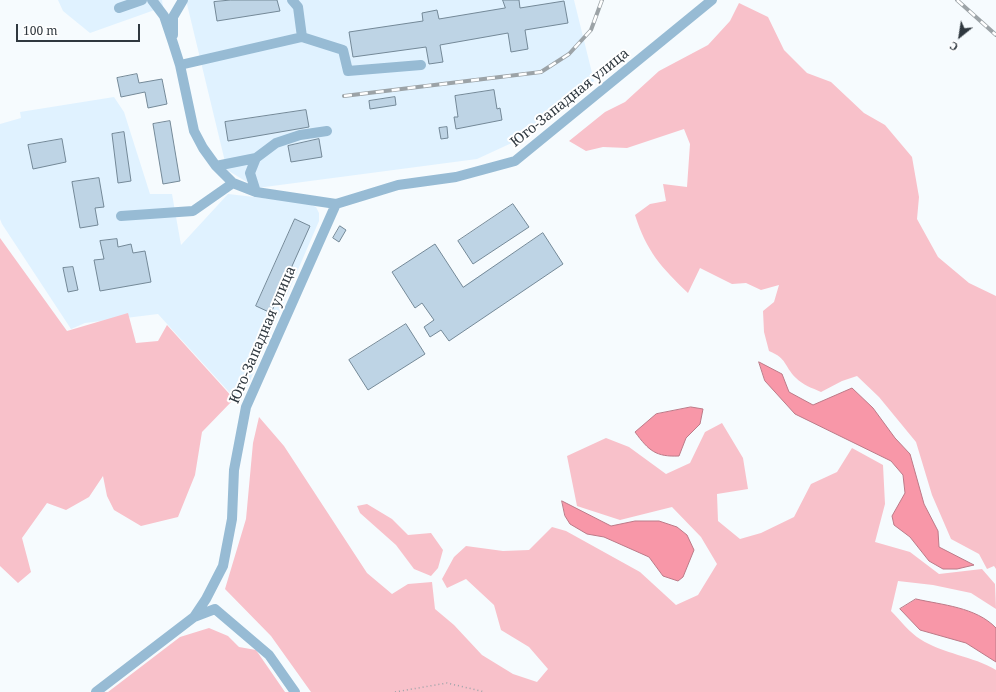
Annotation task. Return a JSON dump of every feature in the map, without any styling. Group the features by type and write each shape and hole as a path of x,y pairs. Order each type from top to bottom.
{"street":[{"path":"119,8 142,0"},
{"name":"Юго-Западная улица","path":"152,0 168,16 194,131 203,148 216,166 233,183 256,192 336,204 398,185 456,177 515,161 712,0"},
{"path":"168,16 183,0"},
{"path":"292,0 298,7 302,38"},
{"path":"180,65 302,38 343,50 348,71 422,65"},
{"path":"216,166 256,158 276,143 300,135 327,131"},
{"path":"256,158 250,173 256,192"},
{"path":"121,216 193,211 233,183"},
{"name":"Юго-Западная улица","path":"194,617 206,599 223,566 232,519 234,470 246,407 336,204"},
{"path":"206,599 215,609 270,655 295,692"},
{"path":"96,692 194,617 215,609"}],"path":[{"path":"395,692 447,683 485,692"}],"shaded area":[{"path":"58,0 162,0 163,7 90,33 63,11"},
{"path":"186,0 574,0 594,81 516,141 477,159 257,188 227,170"},
{"path":"739,3 768,17 784,50 807,73 831,82 864,113 885,125 912,157 919,197 917,219 938,257 969,283 996,296 996,569 994,566 987,569 979,554 951,539 932,495 916,442 879,397 857,376 842,381 821,392 799,380 779,357 769,351 764,332 763,311 774,302 779,285 761,290 746,283 732,284 700,268 688,293 656,258 645,239 635,215 650,204 666,201 663,184 687,187 690,144 684,129 627,148 603,147 586,151 569,141 605,112 625,102 659,71 708,45 730,21"},
{"path":"114,97 124,112 150,194 172,194 181,245 228,194 307,203 316,207 319,213 319,221 240,404 158,314 85,323 71,329 2,224 0,219 0,124 21,118 20,112"},
{"path":"0,238 67,331 128,313 136,343 158,341 167,325 234,399 202,432 195,475 178,517 141,526 114,510 107,496 103,476 89,497 66,510 47,503 22,538 31,572 18,583 0,566"},
{"path":"759,362 782,374 789,392 813,405 852,388 873,408 895,438 910,454 924,504 938,531 939,547 974,565 957,569 943,569 929,561 910,537 894,525 892,516 905,493 903,475 891,461 795,414 765,381"},
{"path":"691,407 703,409 700,424 686,438 679,456 664,455 654,452 635,432 656,414"},
{"path":"259,417 284,446 367,573 392,594 408,584 432,582 435,609 454,625 482,655 513,674 537,682 548,669 529,647 501,630 494,605 466,579 447,588 442,579 454,557 466,546 503,551 529,550 552,527 566,531 640,572 676,605 698,595 717,564 701,537 672,507 620,520 577,506 567,456 606,438 629,447 666,474 690,463 705,432 722,423 743,458 748,489 717,494 718,521 740,539 761,533 794,517 811,484 837,472 852,448 883,465 885,504 875,542 910,552 939,574 982,569 995,584 996,609 971,593 933,585 898,581 891,611 920,639 948,652 978,661 996,670 996,692 311,692 271,636 225,589 246,519 253,443"},
{"path":"562,501 611,526 635,521 659,521 677,527 687,535 694,550 683,577 678,581 663,576 649,557 604,537 587,534 570,524 565,516"},
{"path":"367,504 392,519 408,535 431,533 443,550 438,568 431,576 414,569 396,545 360,513 357,506"},
{"path":"916,599 969,611 988,621 996,628 996,662 966,643 920,630 900,609"},
{"path":"209,628 228,636 239,647 256,650 285,692 108,692 180,637"}],"building":[{"path":"231,0 277,0 280,11 217,21 214,2"},
{"path":"503,0 519,0 520,8 564,1 568,23 525,30 528,49 511,52 508,33 440,45 443,62 429,64 426,47 353,57 349,32 423,21 422,13 437,10 439,19 505,8"},
{"path":"137,74 139,83 162,79 167,104 148,108 145,92 121,97 117,78"},
{"path":"494,90 497,109 500,108 502,120 456,129 454,117 458,117 455,96"},
{"path":"395,97 396,105 370,109 369,101"},
{"path":"306,110 309,127 228,141 225,122"},
{"path":"170,121 180,181 163,184 153,124"},
{"path":"447,127 448,138 441,139 439,128"},
{"path":"124,132 131,181 118,183 112,134"},
{"path":"62,139 66,162 33,169 28,145"},
{"path":"319,139 322,157 291,162 288,146"},
{"path":"99,178 104,207 95,208 98,225 80,228 72,182"},
{"path":"513,204 529,227 473,264 458,241"},
{"path":"295,219 310,226 271,313 256,306"},
{"path":"340,226 346,230 339,242 333,238"},
{"path":"543,233 563,264 449,341 441,330 430,337 424,327 434,320 422,303 415,308 392,272 435,244 463,287"},
{"path":"117,239 118,247 131,244 133,253 145,251 151,282 100,291 94,260 104,259 100,241"},
{"path":"73,267 78,290 68,292 63,268"},
{"path":"406,324 425,354 368,390 349,360"}],"railway":[{"path":"344,96 541,72 569,54 591,30 602,0"},
{"path":"957,0 996,35"}]}
